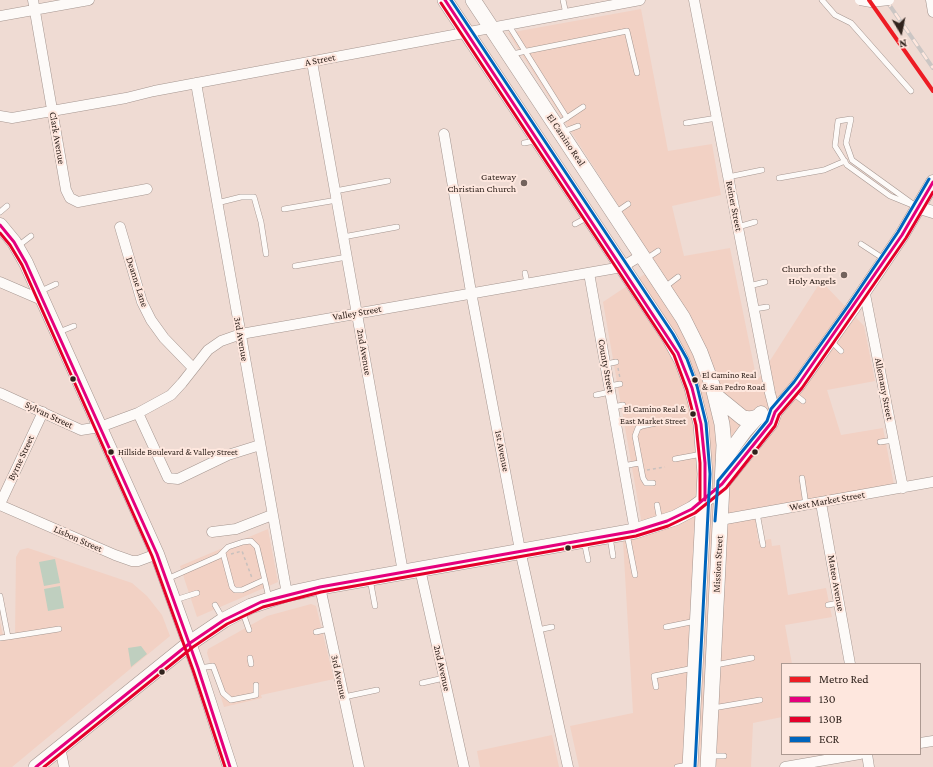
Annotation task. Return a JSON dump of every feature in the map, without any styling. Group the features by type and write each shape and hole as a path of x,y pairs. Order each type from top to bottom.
{"main road":[{"path":"445,0 467,32 531,142 589,217 676,349 692,388 700,419 705,458 705,500"},
{"name":"El Camino Real","path":"473,0 509,55 561,125 614,213 661,284"},
{"path":"36,767 190,643 224,620 242,610 269,599 320,587 520,550 631,532 660,524 690,511 705,500 722,484 765,427 764,412 775,412 798,397 830,340 902,235 933,182"},
{"path":"1,228 17,247 42,296 157,554 190,643 230,767"},
{"name":"Mission Street","path":"661,284 692,334 707,369 716,396 724,437 720,520 704,666 686,766"},
{"path":"716,396 742,418 750,419 765,427"},
{"path":"705,500 712,480 723,461 765,427"},
{"name":"Mission Street","path":"705,500 698,621 710,708 708,762"}],"street":[{"path":"0,16 34,5 89,0"},
{"name":"A Street","path":"0,116 12,118 52,111 640,0"},
{"name":"Reiner Street","path":"694,0 749,286 775,412"},
{"path":"860,0 871,2 889,0"},
{"path":"931,0 933,12"},
{"name":"Clark Avenue","path":"34,5 66,190 70,198 78,202 147,190"},
{"name":"2nd Avenue","path":"312,62 403,572"},
{"name":"3rd Avenue","path":"196,83 272,515 288,594"},
{"name":"1st Avenue","path":"444,134 471,292 520,550 568,767"},
{"path":"917,207 933,212"},
{"name":"Deanne Lane","path":"120,227 142,302 151,320 164,338 193,368"},
{"name":"Valley Street","path":"100,427 138,412 171,395 182,384 208,350 221,341 241,334 471,292 526,278 589,273 622,267 643,257"},
{"name":"County Street","path":"589,273 623,466 631,532"},
{"path":"0,282 42,296"},
{"name":"Allemany Street","path":"864,289 903,488"},
{"name":"Sylvan Street","path":"0,393 81,430 100,427"},
{"name":"Byrne Street","path":"0,504 43,412"},
{"path":"138,412 168,478 178,479 228,456 260,445"},
{"name":"West Market Street","path":"720,520 933,482"},
{"name":"Mateo Avenue","path":"821,503 850,663"},
{"name":"Lisbon Street","path":"0,504 108,553 132,561 138,561 157,554"},
{"path":"212,532 229,531 272,515"},
{"name":"2nd Avenue","path":"420,569 464,767"},
{"name":"3rd Avenue","path":"320,587 339,686 344,697 359,767"},
{"path":"921,743 933,741"},
{"path":"60,747 64,767"},
{"path":"785,767 854,755"},
{"path":"867,755 869,767"}],"lane":[{"path":"563,0 566,14"},
{"path":"822,0 835,15 851,23 911,91"},
{"path":"508,24 524,51 561,125"},
{"path":"509,55 627,31 637,73"},
{"path":"561,125 583,107"},
{"path":"686,123 717,118"},
{"path":"851,119 846,143 852,160 917,207 890,196 847,166 835,146 838,121 851,119"},
{"path":"561,125 578,126"},
{"path":"779,178 824,170 844,161"},
{"path":"728,177 762,170"},
{"path":"284,209 388,181"},
{"path":"217,203 241,197 254,197 261,222 266,254"},
{"path":"614,213 628,204"},
{"path":"0,212 7,206"},
{"path":"575,224 589,217"},
{"path":"738,227 755,222"},
{"path":"343,237 397,227"},
{"path":"17,247 31,236"},
{"path":"861,244 885,259"},
{"path":"643,257 658,251"},
{"path":"295,266 347,257"},
{"path":"661,284 678,278"},
{"path":"749,286 765,282"},
{"path":"42,296 56,284"},
{"path":"754,310 767,307"},
{"path":"58,333 74,326"},
{"path":"830,340 841,351"},
{"path":"606,364 617,364"},
{"path":"596,395 621,384"},
{"path":"613,407 623,405"},
{"path":"653,482 648,483 644,480 639,463 635,439 636,432 642,426 661,422"},
{"path":"880,442 894,440"},
{"path":"675,459 705,458"},
{"path":"623,466 639,463"},
{"path":"802,478 806,505"},
{"path":"657,505 660,524"},
{"path":"757,513 763,545"},
{"path":"631,532 635,575"},
{"path":"610,536 613,556"},
{"path":"584,540 588,560"},
{"path":"167,579 219,556 228,547 245,541 253,542 257,547 269,599"},
{"path":"223,553 232,587 235,590 247,588 264,580"},
{"path":"370,578 375,606"},
{"path":"175,600 197,593"},
{"path":"0,596 8,637"},
{"path":"828,605 840,603"},
{"path":"214,605 224,620"},
{"path":"242,610 250,630"},
{"path":"666,627 698,621"},
{"path":"538,630 552,627"},
{"path":"316,632 329,628"},
{"path":"0,638 59,629"},
{"path":"250,658 251,664"},
{"path":"656,687 654,676 752,658"},
{"path":"198,668 213,666 223,693 231,700 256,695 256,685"},
{"path":"422,683 444,678"},
{"path":"344,697 377,690"},
{"path":"710,708 760,700"},
{"path":"708,762 724,756"}],"path":[{"path":"617,364 621,384"}],"shaded area":[{"path":"641,9 668,151 712,144 721,195 672,206 684,256 730,248 757,381 821,281 864,326 875,381 827,390 841,435 883,428 894,485 755,511 758,541 771,539 772,546 780,545 788,595 826,588 832,617 785,625 792,663 781,663 781,717 753,723 751,767 579,767 570,726 633,713 623,540 644,536 603,302 657,266 508,33"},
{"path":"268,529 278,582 197,617 180,566"},
{"path":"28,548 132,583 147,596 162,615 170,636 12,767 0,767 0,622 4,640 15,637 16,557 20,550"},
{"path":"311,604 316,606 334,679 261,695 262,698 224,707 207,653 208,649 267,616"},
{"path":"552,735 559,767 480,767 477,751"}],"green space":[{"path":"55,559 60,583 44,586 39,562"},
{"path":"60,586 64,608 48,611 44,589"},
{"path":"141,646 147,654 131,667 128,648"}],"railway":[{"path":"886,0 933,68"}],"metro line":[{"name":"Red","path":"869,0 933,91"}],"transit line":[{"name":"130","path":"445,0 678,353 692,388 701,424 705,463 705,500"},
{"name":"ECR","path":"451,0 673,334 687,359 697,386 706,423 710,474 695,767"},
{"name":"130B","path":"441,3 674,355 687,390 696,425 700,463 700,500"},
{"name":"ECR","path":"715,521 718,481 767,421 771,409 794,382 848,306 898,232 929,179"},
{"name":"130","path":"36,767 190,643 224,620 261,602 320,587 635,531 667,521 692,509 722,484 771,423 775,412 798,385 902,235 933,182"},
{"name":"130B","path":"44,767 193,647 227,624 263,607 321,592 636,536 668,526 695,513 726,488 775,426 779,415 802,388 906,238 933,192"},
{"name":"130","path":"0,225 14,242 26,263 157,554 198,668 230,767"},
{"name":"130B","path":"0,233 10,245 22,265 152,556 193,670 225,767"}],"place":[{"name":"Gateway Christian Church","path":"524,183"},
{"name":"Church of the Holy Angels","path":"844,275"},
{"name":"El Camino Real & San Pedro Road","path":"695,380"},
{"name":"El Camino Real & East Market Street","path":"693,414"},
{"name":"Hillside Boulevard & Valley Street","path":"111,452"}]}
